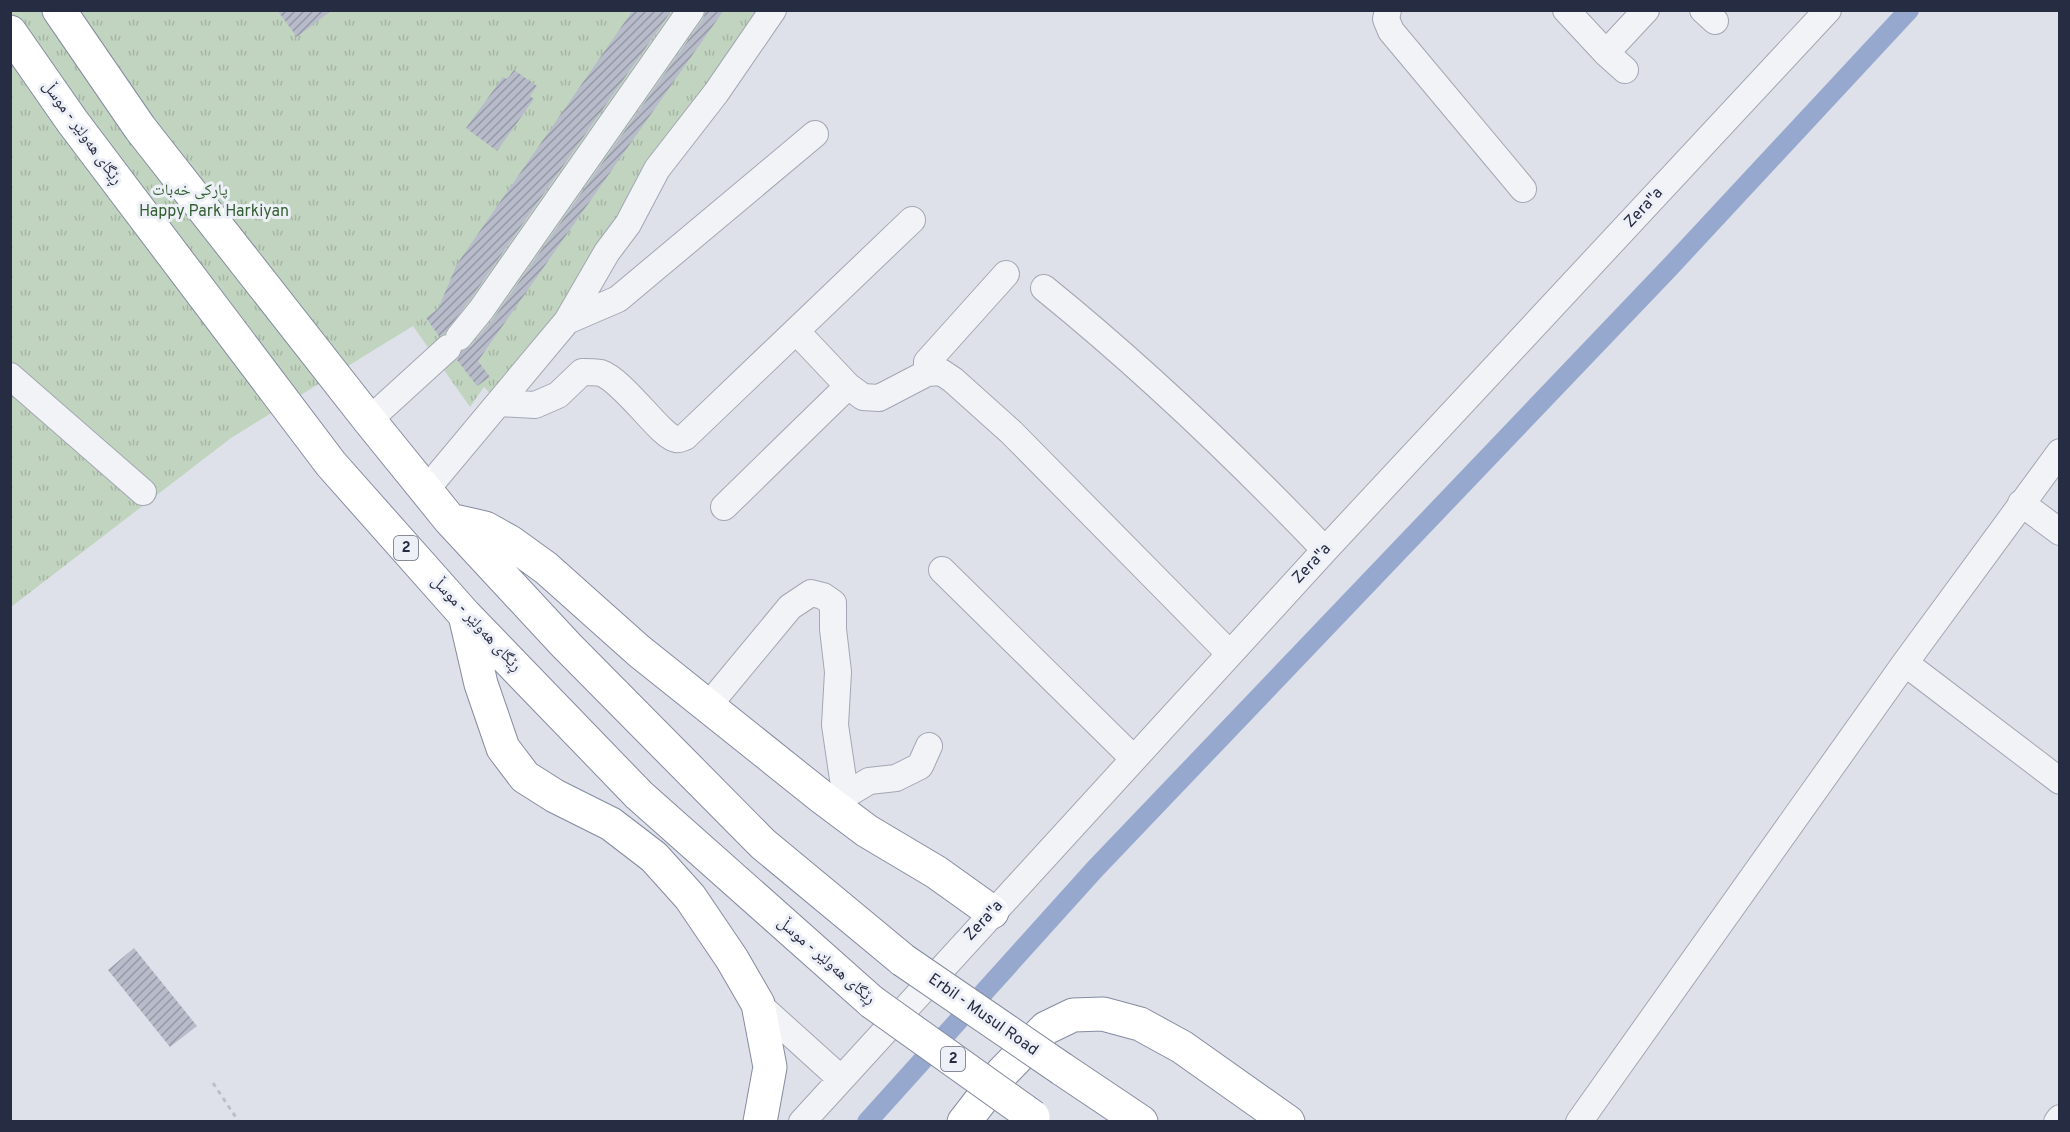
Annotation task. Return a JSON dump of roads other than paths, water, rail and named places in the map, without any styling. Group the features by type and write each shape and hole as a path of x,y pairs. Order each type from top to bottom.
{"highway":[{"path":"59,10 140,128 450,520 485,528 510,542 546,568 639,651 708,705 842,800 905,855 936,872 992,912"},
{"name":"ڕێگای هەولێر - موسڵ","path":"10,32 72,121 331,464 465,615 639,795 872,1002 1037,1119"},
{"name":"Erbil - Musul Road","path":"450,520 566,645 763,844 903,960 1141,1122"},
{"path":"465,615 481,684 503,748 525,777 555,796 611,824 654,856 690,897 732,959 758,1004 770,1067 760,1122"},
{"path":"964,1122 1002,1073 1046,1028 1073,1015 1103,1014 1140,1024 1182,1047 1288,1122"}],"street":[{"path":"369,420 454,342 481,310 691,10"},
{"path":"425,491 567,321 608,252 628,224 657,169 716,93 772,10"},
{"path":"1388,10 1386,19 1391,31 1523,189"},
{"path":"1566,10 1625,70"},
{"path":"1606,53 1646,10"},
{"name":"Zera\"a","path":"802,1122 1813,16"},
{"path":"567,321 618,299 815,134"},
{"path":"499,403 535,405 558,395 582,372 601,373 642,407 666,435 675,440 685,437 912,220"},
{"path":"927,373 927,362 1006,274"},
{"path":"1044,288 1193,416 1325,550"},
{"path":"796,331 848,386 863,397 879,398 927,373 940,372 953,380 1011,432 1230,654"},
{"path":"10,376 143,492"},
{"path":"724,507 848,386"},
{"path":"1579,1122 1905,663 2060,452"},
{"path":"2021,503 2060,531"},
{"path":"942,570 1134,759"},
{"path":"708,705 790,607 811,593 823,596 833,603 833,629 838,672 835,726 843,779 842,800"},
{"path":"1905,663 2060,781"},
{"path":"842,800 869,781 896,778 920,766 929,746"},
{"path":"758,1004 840,1078"},
{"path":"2057,1122 2060,1118"}],"waterway":[{"path":"867,1122 1095,869 1669,268 1909,10"}],"park label":[{"name":"پارکی خەبات","path":"190,191"},
{"name":"Happy Park Harkiyan","path":"214,212"}]}
